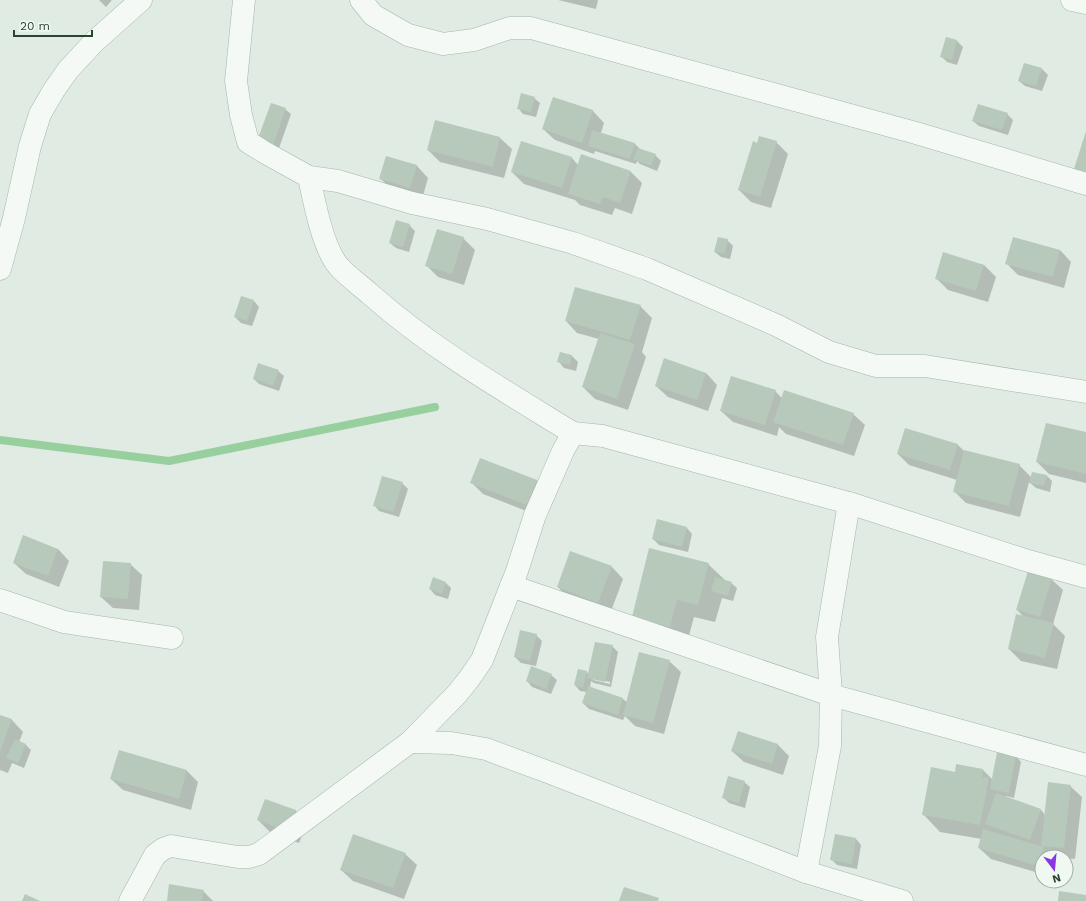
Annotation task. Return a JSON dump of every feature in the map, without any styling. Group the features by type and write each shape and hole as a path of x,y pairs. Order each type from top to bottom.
{"street":[{"path":"0,270 14,218 30,146 40,114 68,70 94,42 141,0"},
{"path":"244,0 236,81 241,115 248,142 309,177 338,181 412,203 487,220 573,243 647,268 776,325 829,352 876,366 925,366 1086,392"},
{"path":"361,0 373,15 408,35 443,44 474,40 510,28 531,28 916,133 1086,184"},
{"path":"1072,0 1086,3"},
{"path":"309,177 328,249 337,265 394,315 463,366 573,433 603,436 849,503 1086,578"},
{"path":"130,901 155,855 170,846 238,857 260,854 410,742 456,695 482,660 511,586 535,515 563,451 573,433"},
{"path":"806,872 830,746 831,695 827,637 849,503"},
{"path":"511,586 831,695 1086,765"},
{"path":"0,600 64,622 172,638"},
{"path":"410,742 451,743 486,749 806,872 902,901"}],"building":[{"path":"946,37 957,40 952,60 940,57"},
{"path":"1024,63 1042,68 1036,86 1018,81"},
{"path":"521,93 535,97 531,112 517,109"},
{"path":"553,97 593,110 582,143 542,129"},
{"path":"271,103 286,108 273,146 257,141"},
{"path":"978,104 1008,113 1002,130 972,121"},
{"path":"435,120 500,137 493,167 427,150"},
{"path":"592,130 635,143 630,159 588,146"},
{"path":"1086,131 1086,172 1074,169"},
{"path":"759,136 777,141 760,197 738,190 753,141 757,143"},
{"path":"521,141 572,157 562,188 511,172"},
{"path":"638,148 656,154 651,166 633,159"},
{"path":"581,154 631,171 620,203 603,197 600,204 568,194"},
{"path":"386,156 417,165 410,188 379,179"},
{"path":"396,220 410,224 403,247 389,243"},
{"path":"437,229 464,237 452,274 425,266"},
{"path":"718,237 728,239 725,254 714,252"},
{"path":"1013,237 1060,250 1053,277 1005,264"},
{"path":"943,252 984,265 976,291 935,279"},
{"path":"575,287 641,305 630,340 565,321"},
{"path":"241,296 254,300 247,321 234,317"},
{"path":"600,333 635,344 617,399 582,387"},
{"path":"560,352 572,355 570,365 557,362"},
{"path":"664,358 706,373 697,400 655,386"},
{"path":"258,363 279,370 273,386 253,379"},
{"path":"731,376 776,390 765,425 720,411"},
{"path":"784,390 854,413 843,445 773,422"},
{"path":"1046,423 1086,432 1086,474 1036,462"},
{"path":"905,428 958,444 950,470 897,454"},
{"path":"964,450 1020,464 1009,506 953,492"},
{"path":"480,458 537,480 527,505 470,483"},
{"path":"1032,472 1047,475 1044,486 1029,483"},
{"path":"382,476 403,482 393,512 373,506"},
{"path":"657,519 687,527 682,547 652,539"},
{"path":"23,535 58,549 48,576 13,563"},
{"path":"649,548 709,563 698,605 677,600 670,627 632,617"},
{"path":"570,551 612,566 598,603 557,587"},
{"path":"103,561 131,563 128,599 100,597"},
{"path":"1028,571 1052,578 1040,617 1016,610"},
{"path":"433,577 446,582 442,594 429,589"},
{"path":"715,577 732,582 728,596 711,591"},
{"path":"1016,614 1054,623 1045,658 1008,649"},
{"path":"520,630 537,634 530,661 514,657"},
{"path":"595,642 613,645 605,682 587,678"},
{"path":"639,652 670,660 653,723 623,715"},
{"path":"531,666 552,674 546,689 526,681"},
{"path":"578,669 587,671 583,688 574,685"},
{"path":"588,686 623,698 618,715 582,703"},
{"path":"0,715 12,719 0,752"},
{"path":"738,731 778,744 772,764 731,751"},
{"path":"15,739 26,744 18,763 6,758"},
{"path":"119,750 187,770 179,799 110,779"},
{"path":"997,752 1016,755 1009,793 990,789"},
{"path":"956,764 983,769 982,777 989,778 980,825 922,815 931,767 955,772"},
{"path":"728,776 745,781 739,803 722,798"},
{"path":"1048,782 1071,785 1064,848 1041,846"},
{"path":"996,793 1041,809 1030,840 985,824"},
{"path":"265,799 296,810 288,832 257,820"},
{"path":"983,829 1044,847 1043,849 1034,849 1034,865 978,848"},
{"path":"353,834 406,853 393,888 340,870"},
{"path":"835,834 856,838 852,864 830,860"},
{"path":"169,884 204,890 202,901 167,901"},
{"path":"624,887 659,898 658,901 619,901"},
{"path":"1059,891 1086,895 1086,901 1058,901"},
{"path":"25,894 40,901 22,901"}],"waterway":[{"path":"0,440 169,461 435,407"}]}
